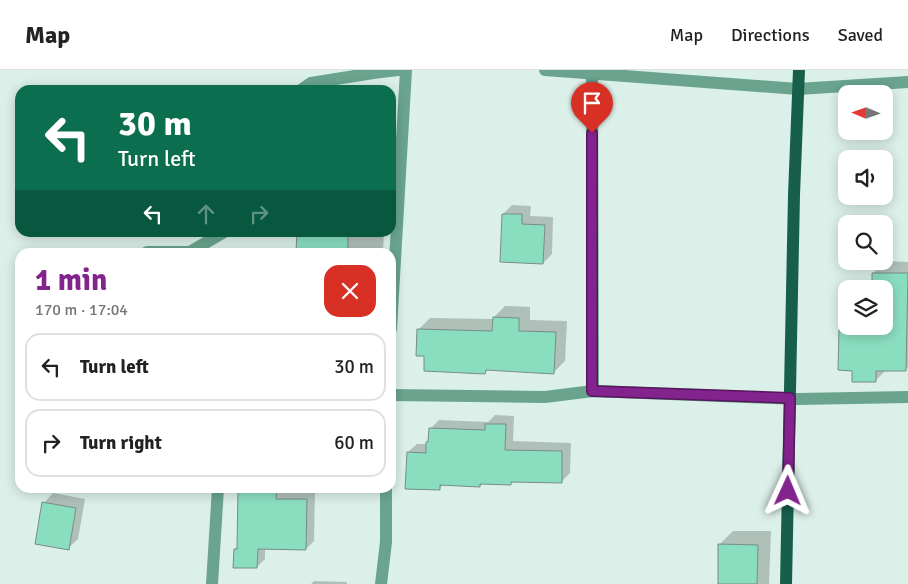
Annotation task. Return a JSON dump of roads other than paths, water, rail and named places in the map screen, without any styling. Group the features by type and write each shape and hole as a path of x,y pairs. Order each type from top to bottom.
{"main road":[{"path":"786,584 794,195 799,70"}],"street":[{"path":"309,85 398,70"},
{"path":"396,248 406,70"},
{"path":"545,70 592,71 798,89 908,82"},
{"path":"592,71 592,391"},
{"path":"197,248 216,237"},
{"path":"396,395 545,397 592,391 790,398 908,398"},
{"path":"212,584 218,493"},
{"path":"381,584 386,542 386,493"}]}
